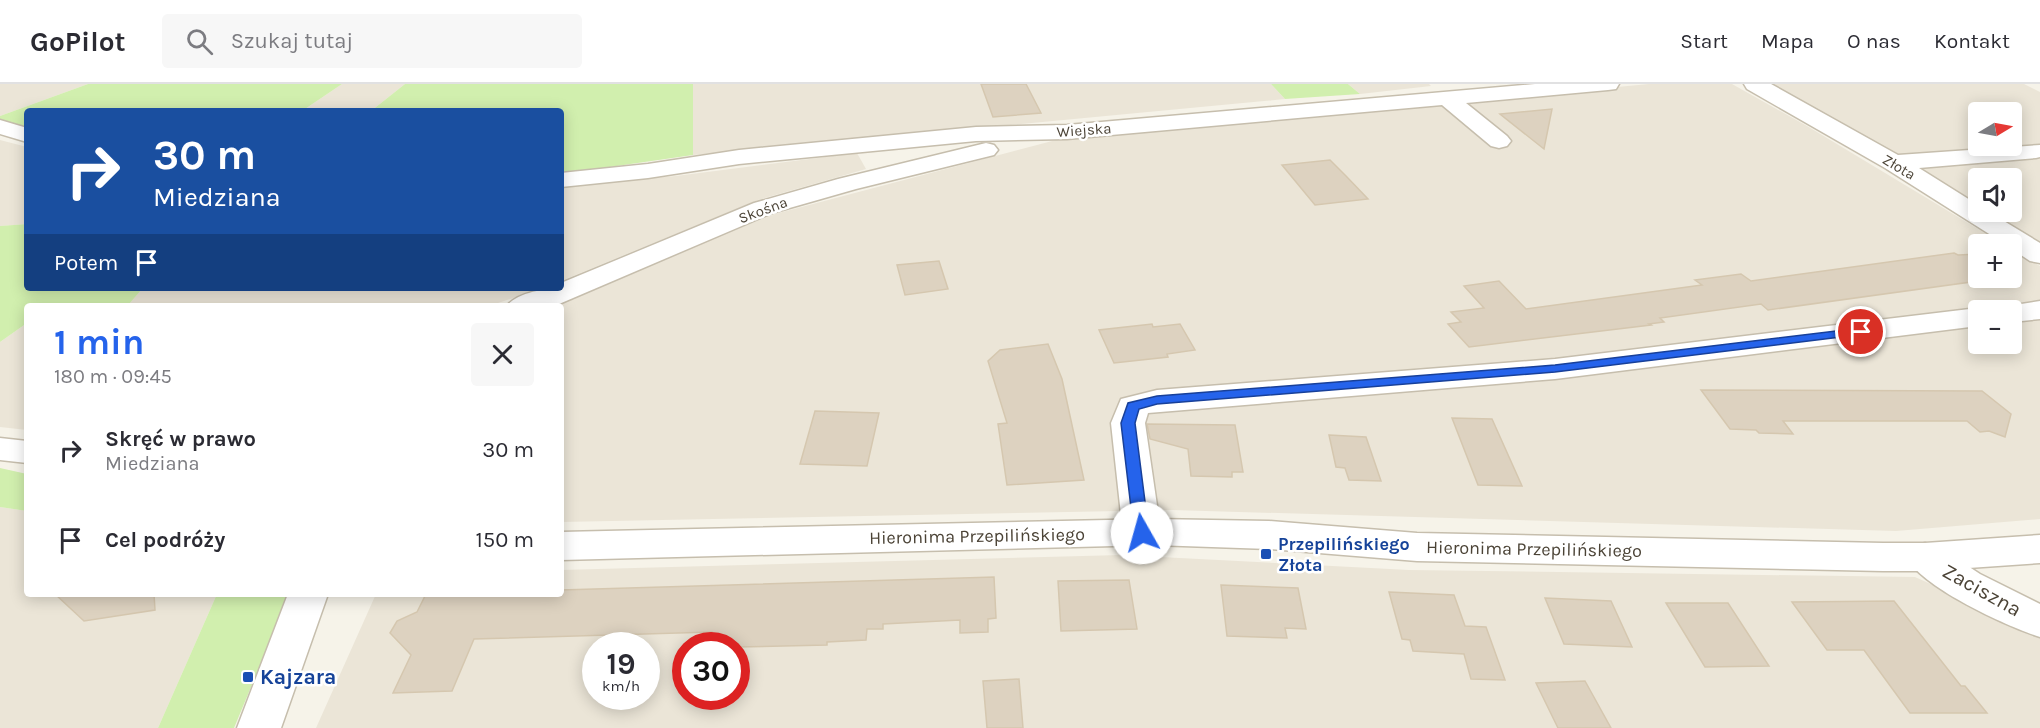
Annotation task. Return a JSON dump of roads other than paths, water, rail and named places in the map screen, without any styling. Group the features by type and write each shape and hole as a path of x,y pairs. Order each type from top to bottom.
{"street":[{"name":"Wiejska","path":"564,180 648,171 739,157 976,134 1067,132 1608,84"},
{"name":"Złota","path":"1755,84 1894,163 2040,255"},
{"path":"1446,98 1499,141"},
{"path":"0,128 24,134"},
{"name":"Skośna","path":"532,303 763,208 847,184 1000,146 1007,134"},
{"path":"1894,163 2036,151"},
{"path":"2022,312 2040,310"},
{"path":"1142,533 1128,423 1133,406 1157,400 1555,369 1968,318"},
{"path":"0,449 24,452"},
{"name":"Hieronima Przepilińskiego","path":"564,546 1142,533 1269,535 1418,547 1924,557 2040,549"},
{"name":"Zaciszna","path":"1924,557 1965,585 2040,621"},
{"path":"259,728 307,597"}],"place":[{"name":"Przepilińskiego Złota","path":"1266,554"},
{"name":"Kajzara","path":"248,677"}]}
